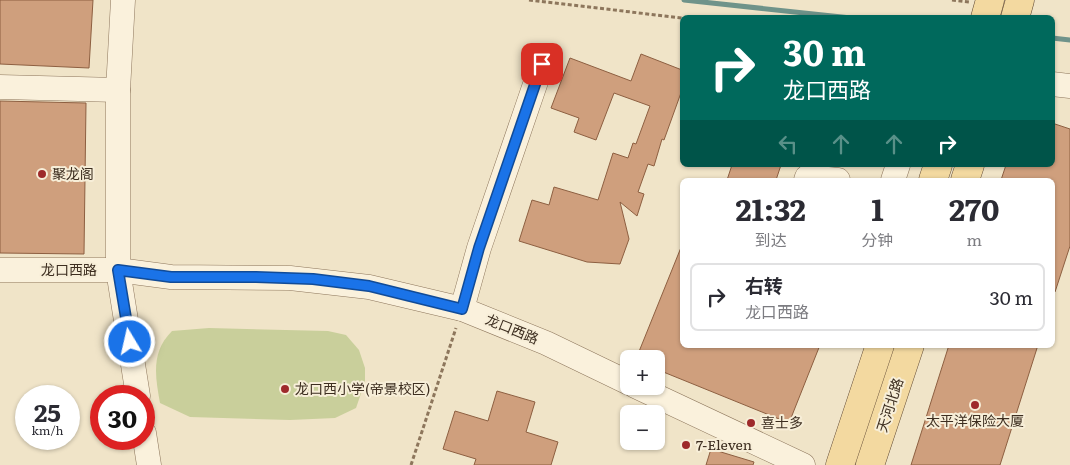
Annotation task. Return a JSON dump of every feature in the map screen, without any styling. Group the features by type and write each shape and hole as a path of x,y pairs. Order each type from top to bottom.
{"main road":[{"name":"天河北路","path":"840,465 879,348"},
{"name":"天河北路","path":"870,465 909,348"}],"street":[{"path":"123,0 118,90 118,270 136,385"},
{"path":"462,309 479,248 542,64"},
{"path":"1055,84 1070,86"},
{"path":"0,87 118,90"},
{"name":"龙口西路","path":"0,270 118,270 171,277 313,279 369,286 462,309 546,343 620,379"},
{"path":"654,395 803,465"},
{"path":"147,450 149,465"}],"path":[{"path":"529,0 680,18"},
{"path":"411,465 462,309"}],"green space":[{"path":"209,328 328,331 346,335 359,350 365,368 365,382 356,408 335,418 290,420 190,417 160,403 156,364 165,339 172,331"}],"building":[{"path":"0,0 93,0 89,68 0,64"},
{"path":"641,54 680,69 680,96 664,140 662,139 654,166 648,164 638,192 644,194 637,216 620,202 629,239 620,264 587,262 519,241 532,200 549,205 554,187 598,200 613,153 628,158 633,143 636,144 650,106 614,93 596,140 574,132 579,118 551,108 570,58 631,81"},
{"name":"聚龙阁","path":"0,101 86,103 84,254 0,253"},
{"path":"1055,124 1070,129 1070,246 1055,292 1055,178 1002,178 1005,167 1055,167"},
{"path":"731,167 780,167 777,178 728,178"},
{"path":"680,250 680,348 819,348 789,423 665,373 665,350 640,350"},
{"name":"太平洋保险大厦","path":"948,348 1037,348 1000,465 911,465"},
{"path":"497,391 535,402 526,432 558,442 551,465 474,465 476,459 443,449 455,411 488,421"},
{"path":"711,449 754,462 753,465 706,465"}],"waterway":[{"path":"684,0 823,15"},
{"path":"1055,38 1070,40"}],"place":[{"name":"聚龙阁","path":"42,174"},
{"name":"龙口西小学(帝景校区)","path":"285,389"},
{"name":"太平洋保险大厦","path":"975,405"},
{"name":"喜士多","path":"751,423"},
{"name":"7-Eleven","path":"686,445"}],"route":[{"path":"130,342 118,270 171,277 313,279 369,286 462,309 479,248 542,64"}]}
